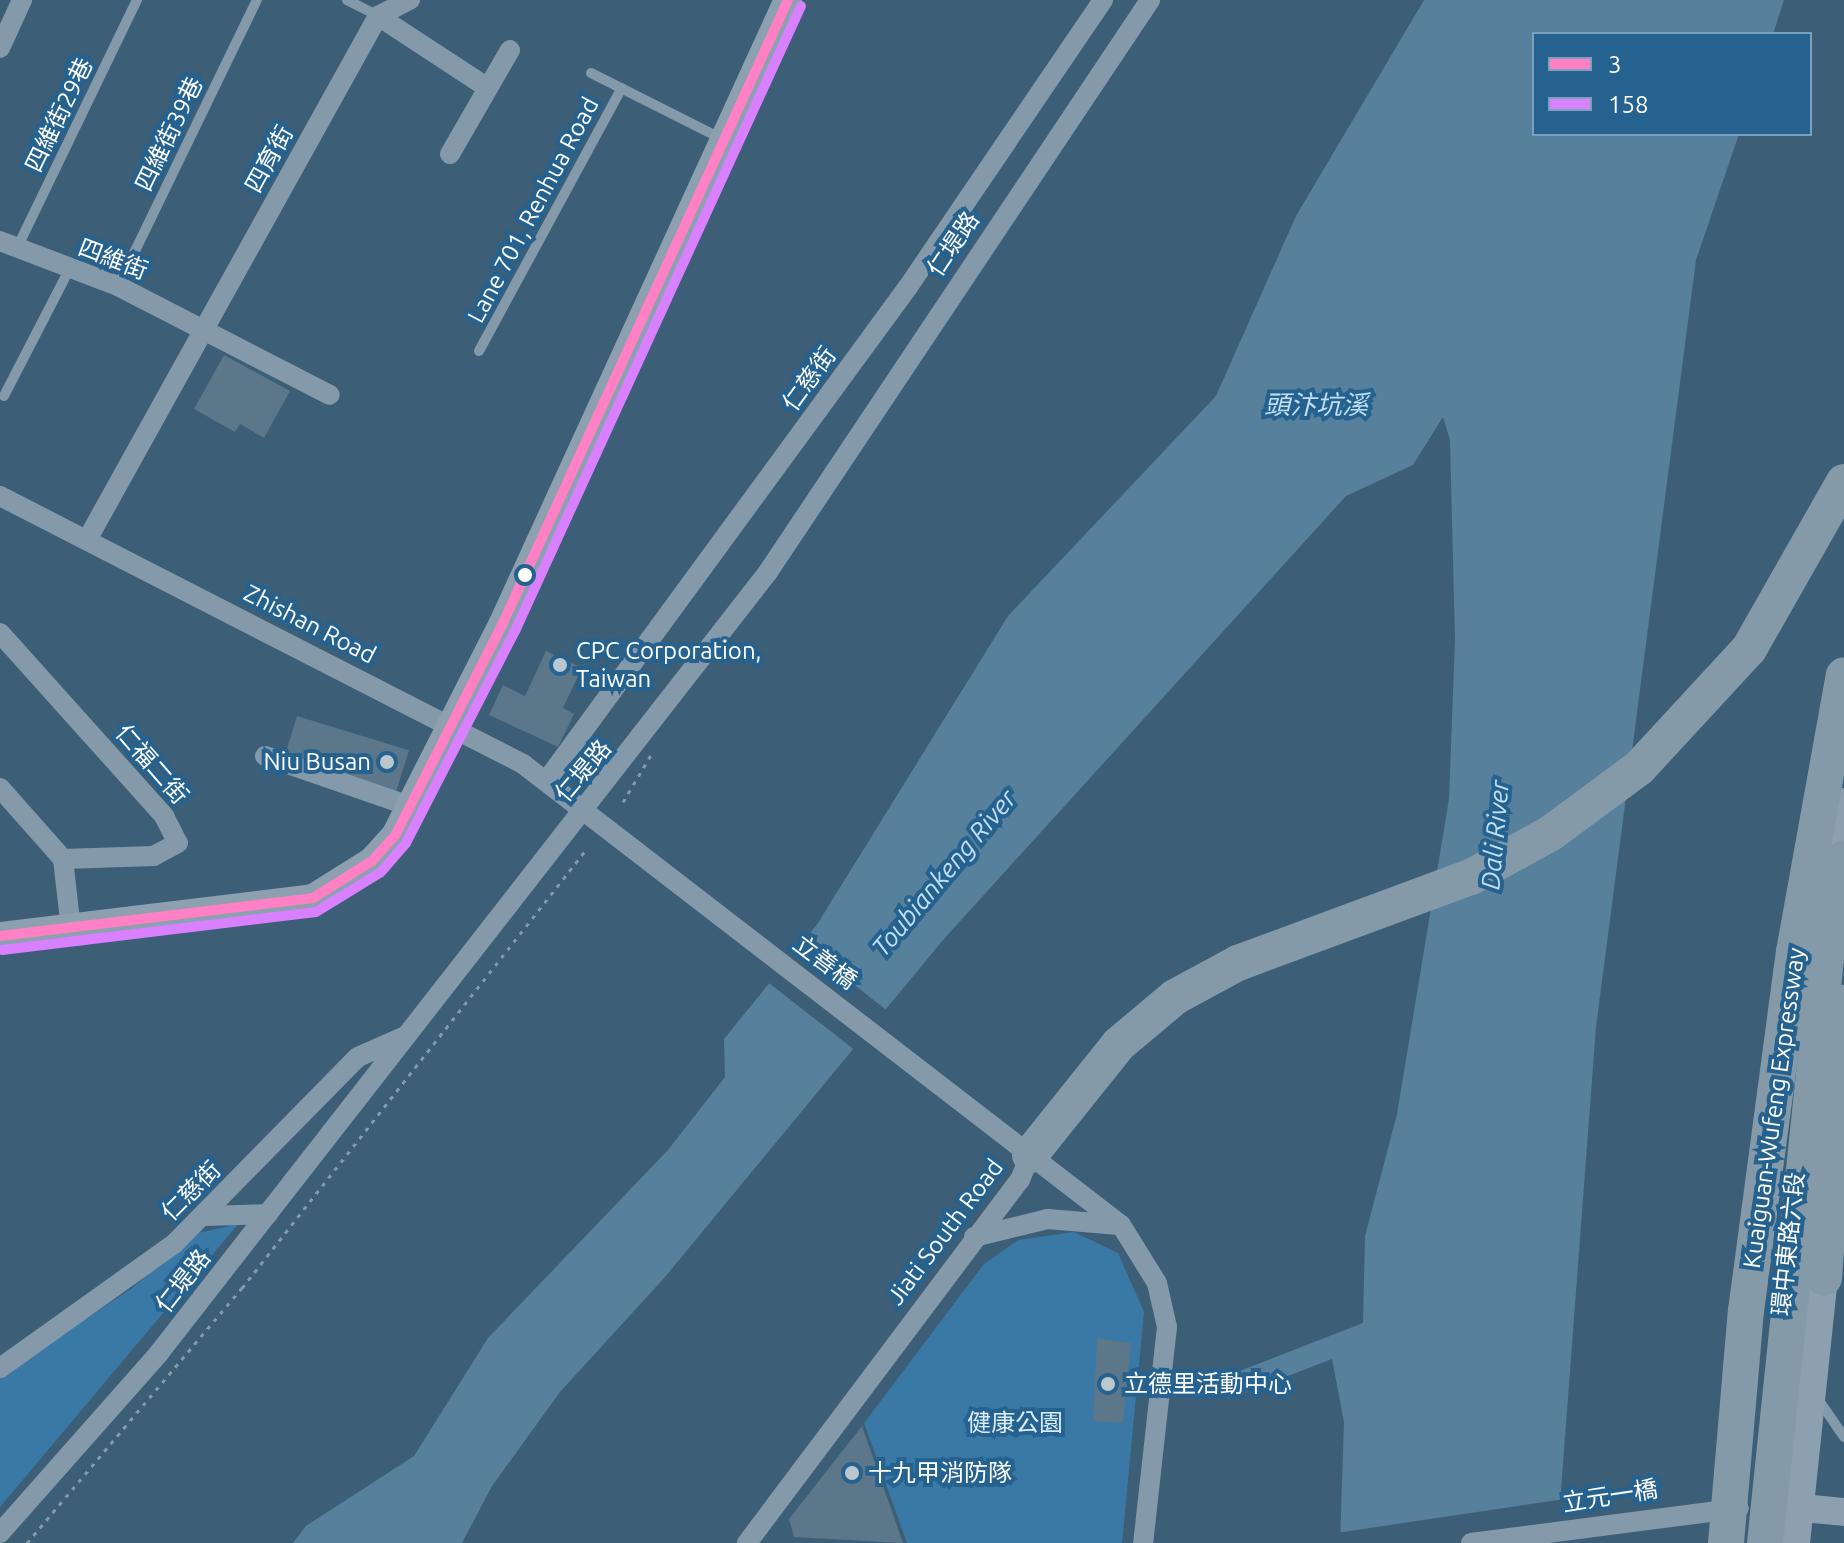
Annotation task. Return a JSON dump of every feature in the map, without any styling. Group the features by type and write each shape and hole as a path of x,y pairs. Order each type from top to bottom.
{"highway":[{"path":"1030,1155 1119,1044 1175,997 1238,963 1471,877 1551,833 1633,772 1749,649 1844,482"},
{"name":"Kuaiguan-Wufeng Expressway","path":"1726,1543 1746,1311 1794,952 1844,675"},
{"name":"Kuaiguan-Wufeng Expressway","path":"1765,1543 1787,1300 1844,859"},
{"path":"1824,1278 1844,1003"}],"main road":[{"path":"0,936 313,898 372,861 412,807 453,727 788,0"},
{"name":"環中東路六段","path":"1756,1543 1818,959 1844,802"},
{"path":"1796,1543 1844,1105"},
{"path":"1759,1508 1800,1505 1844,1512"}],"street":[{"path":"0,48 22,0"},
{"path":"378,16 410,0"},
{"name":"仁慈街","path":"547,780 908,287 1103,0"},
{"name":"仁堤路","path":"0,1533 159,1353 566,828 586,815 768,572 1150,0"},
{"path":"378,16 485,86"},
{"name":"四育街","path":"87,540 378,16"},
{"path":"450,154 485,86 510,50"},
{"name":"四維街","path":"9,244 69,270 118,286 206,328"},
{"path":"206,328 330,395"},
{"name":"Zhishan Road","path":"0,496 453,727 547,780 586,815"},
{"name":"仁福二街","path":"0,633 164,816 178,843 154,856 63,859"},
{"path":"265,756 412,807"},
{"path":"0,788 63,859 71,929"},
{"name":"立善橋","path":"586,815 1030,1155"},
{"name":"仁慈街","path":"0,1368 205,1216 358,1057 403,1037"},
{"name":"Jiati South Road","path":"752,1543 974,1237 1020,1180 1030,1155 1121,1225 1148,1262 1166,1320 1143,1543"},
{"path":"205,1216 268,1214"},
{"path":"974,1237 1048,1219 1121,1225"},
{"name":"立元一橋","path":"1471,1543 1696,1508 1759,1508"}],"lane":[{"name":"四維街29巷","path":"9,244 137,0"},
{"name":"四維街39巷","path":"118,286 257,0"},
{"path":"347,0 378,16"},
{"name":"Lane 701, Renhua Road","path":"591,73 724,140"},
{"name":"Lane 701, Renhua Road","path":"479,351 622,88"},
{"path":"4,396 69,270"},
{"path":"1811,1387 1844,1437"}],"path":[{"path":"27,1543 252,1277 585,851"}],"green space":[{"path":"238,1224 0,1507 0,1377 132,1288 198,1233"},
{"name":"健康公園","path":"1074,1232 1118,1253 1144,1312 1122,1543 907,1543 864,1423 984,1264 1018,1240"}],"water":[{"path":"1424,0 1784,0 1774,32 1532,32 1532,136 1738,136 1696,260 1596,1027 1557,1543 1340,1543 1344,1422 1332,1359 1229,1399 1219,1379 1363,1323 1365,1236 1397,1114 1449,799 1455,640 1450,440 1443,417 1413,465 1346,496 943,940 665,1277 560,1392 492,1486 462,1543 293,1543 306,1526 414,1456 488,1338 668,1150 725,1077 724,1039 818,923 1008,616 1216,396 1296,216"}],"pier":[{"path":"798,941 889,1012 857,1052 767,981"},
{"path":"1565,1499 1561,1543 1336,1543 1336,1533"}],"building":[{"path":"224,355 290,391 264,438 240,424 235,432 194,409"},
{"path":"546,651 582,668 563,708 574,714 558,747 489,715 503,685 525,696"},
{"path":"297,716 409,750 396,791 284,757"},
{"path":"1097,1338 1131,1343 1123,1423 1093,1421"},
{"name":"十九甲消防隊","path":"862,1426 903,1543 794,1537 789,1519"}],"transit line":[{"name":"3","path":"0,936 313,898 372,861 396,834 503,623 788,0"},
{"name":"158","path":"2,950 316,912 381,872 406,843 516,629 801,6"}],"place":[{"name":"CPC Corporation, Taiwan","path":"560,665"},
{"name":"Niu Busan","path":"387,762"},
{"name":"立德里活動中心","path":"1108,1384"},
{"name":"十九甲消防隊","path":"852,1473"}],"water label":[{"name":"頭汴坑溪","path":"1316,405"},
{"name":"Dali River","path":"1495,835"},
{"name":"Toubiankeng River","path":"944,873"}]}
